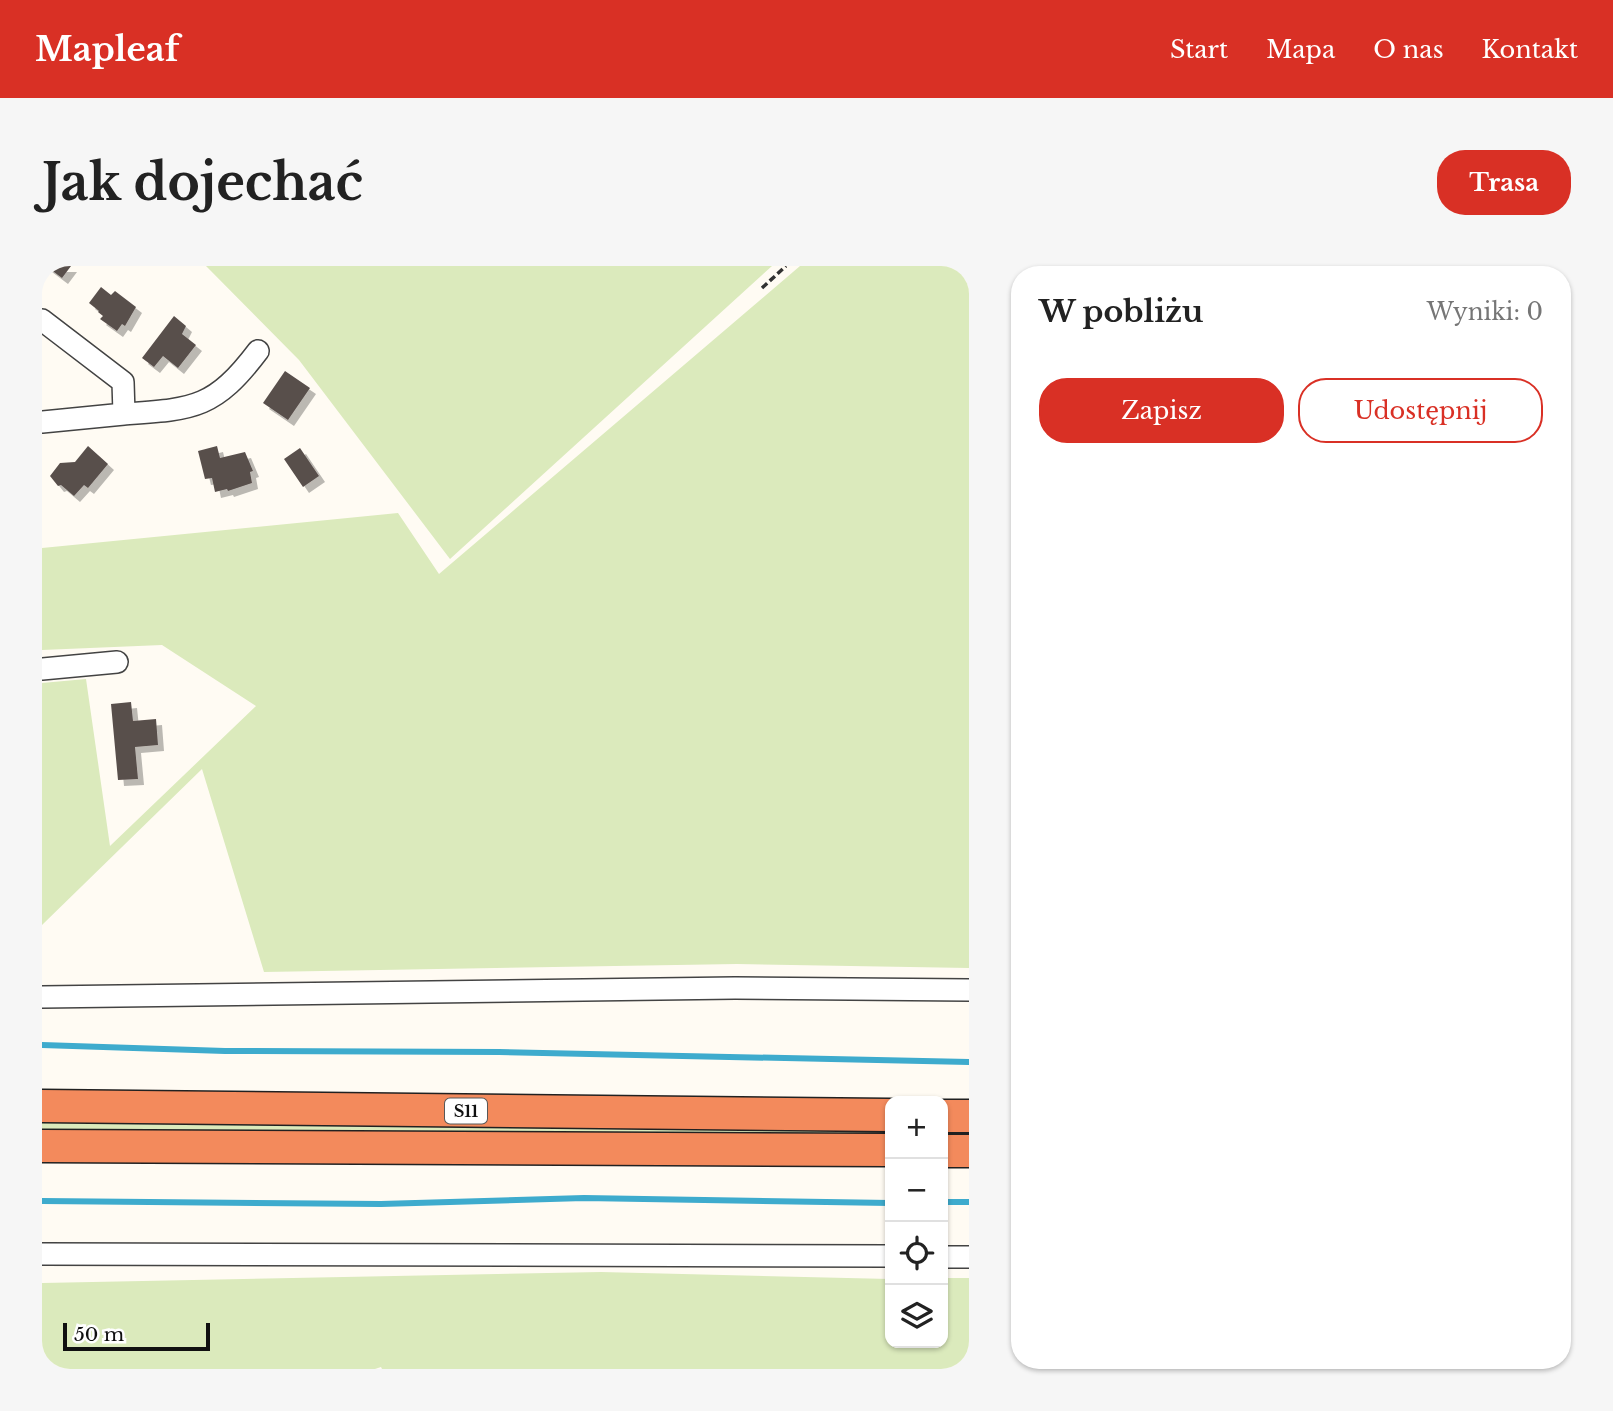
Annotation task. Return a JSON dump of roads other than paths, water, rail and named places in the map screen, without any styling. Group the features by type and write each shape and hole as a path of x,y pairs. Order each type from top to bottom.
{"highway":[{"name":"S11","path":"42,1106 885,1115"},
{"path":"948,1116 969,1116"},
{"name":"S11","path":"42,1146 885,1150"},
{"path":"948,1151 969,1151"}],"street":[{"path":"42,320 123,382 124,414"},
{"path":"42,422 181,410 214,397 238,378 258,351"},
{"path":"42,669 117,662"},
{"path":"42,997 734,988 969,990"},
{"path":"42,1254 885,1256"},
{"path":"948,1257 969,1257"}],"waterway":[{"path":"42,1045 225,1051 499,1052 969,1062"},
{"path":"42,1201 381,1204 584,1198 885,1203"},
{"path":"948,1202 969,1202"}]}
